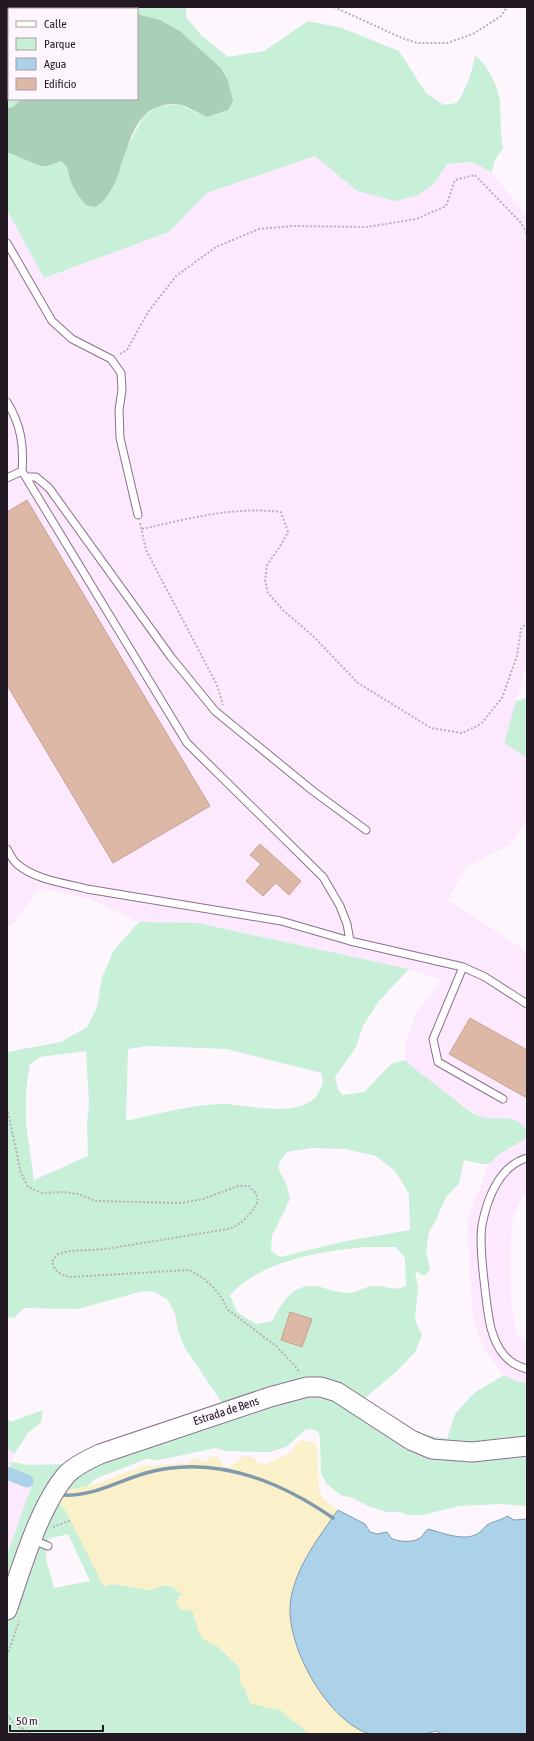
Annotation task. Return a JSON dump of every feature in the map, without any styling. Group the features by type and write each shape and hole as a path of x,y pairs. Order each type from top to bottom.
{"street":[{"name":"Estrada de Bens","path":"7,1610 40,1543 49,1500 67,1474 80,1464 100,1454 165,1431 307,1387 321,1386 336,1392 411,1440 432,1449 472,1452 527,1446"}],"lane":[{"path":"7,243 52,321 72,339 111,359 121,373 122,390 119,410 120,438 139,517"},
{"path":"7,402 21,433 24,474 187,743 323,877 340,906 347,924 350,941"},
{"path":"7,478 24,474 36,477 49,488 171,657 215,711 313,791 366,830"},
{"path":"7,849 16,864 32,874 56,882 87,889 281,921 350,941 463,967 484,977 527,1004"},
{"path":"463,967 433,1039 438,1062 503,1099"},
{"path":"527,1158 507,1169 494,1187 482,1226 483,1269 488,1316 493,1336 503,1354 514,1364 527,1369"}],"path":[{"path":"334,7 402,38 417,43 447,43 473,34 501,16 507,7"},
{"path":"111,359 127,350 148,312 176,276 216,247 259,229 293,226 367,227 416,219 446,206 455,180 475,175 521,223 527,234"},
{"path":"142,529 213,514 262,509 281,512 288,532 267,565 265,580 268,593 284,612 313,636 358,683 431,728 462,733 481,724 502,698 517,656 521,629 527,622"},
{"path":"139,517 146,550 217,685 227,720"},
{"path":"7,1108 21,1173 28,1187 42,1193 62,1192 78,1194 96,1202 181,1203 203,1199 238,1186 249,1186 256,1193 258,1201 244,1221 238,1226 228,1230 106,1249 69,1251 58,1254 52,1261 54,1270 59,1274 70,1277 189,1270 213,1286 222,1298 227,1309 276,1346 295,1366 307,1387"},
{"path":"48,1529 71,1520"},
{"path":"7,1715 14,1724 32,1734"}],"shaded area":[{"path":"316,156 357,191 434,184 447,164 471,162 492,172 527,217 527,663 505,742 527,758 527,819 512,844 467,866 448,900 527,951 527,1193 522,1198 513,1216 510,1262 512,1308 516,1334 527,1340 527,1383 516,1381 504,1375 485,1351 473,1320 469,1264 468,1218 489,1164 498,1155 515,1146 504,1118 482,1118 420,1075 405,1060 405,1043 417,1012 441,980 409,969 198,923 139,922 90,899 40,888 14,923 7,927 7,210 44,278 169,232 207,193"},
{"path":"7,1449 15,1453 8,1471 33,1482 7,1555"}],"green space":[{"path":"7,7 116,8 8,8 7,78"},
{"path":"112,7 186,7 186,17 201,35 228,57 264,51 308,21 342,28 399,51 426,93 444,105 457,103 469,80 475,55 484,64 498,91 503,148 495,160 492,172 471,162 447,164 434,184 416,196 395,201 357,191 315,156 207,193 169,232 44,278 7,210 7,152 40,166 48,166 61,161 67,167 72,186 121,168 126,149 144,116 158,106 178,104 207,117 228,110 221,68 180,31 160,20 138,14 138,8"},
{"path":"138,14 160,20 180,31 221,68 228,81 233,101 228,110 207,117 179,104 159,106 146,114 137,126 130,140 113,187 105,199 95,207 86,205 79,197 69,178 67,167 61,161 48,166 40,166 7,152 7,108 13,107 20,100 138,100"},
{"path":"8,78 8,100 20,100 13,107 7,108"},
{"path":"527,698 527,758 504,743 516,701"},
{"path":"139,922 198,923 409,969 378,1002 363,1026 356,1047 335,1077 338,1090 343,1095 364,1092 391,1064 405,1060 464,1108 482,1117 511,1119 521,1124 527,1130 525,1139 498,1155 489,1164 464,1160 459,1183 446,1197 429,1232 426,1251 430,1269 425,1276 415,1271 418,1288 415,1320 422,1335 415,1352 397,1371 365,1398 418,1433 447,1439 455,1414 474,1393 504,1375 516,1381 527,1383 527,1506 502,1504 459,1506 423,1515 407,1515 400,1512 387,1512 368,1506 351,1497 343,1496 327,1484 321,1474 320,1437 318,1432 312,1429 305,1430 286,1447 270,1452 226,1451 215,1448 158,1460 146,1459 95,1479 87,1487 68,1490 58,1503 64,1508 113,1584 150,1590 165,1585 173,1587 182,1595 178,1598 187,1610 190,1609 194,1615 197,1626 240,1668 247,1696 262,1706 281,1710 309,1734 7,1734 7,1555 33,1482 7,1473 12,1462 29,1465 63,1464 120,1436 222,1403 185,1348 178,1331 175,1313 168,1300 155,1292 143,1291 78,1309 24,1308 14,1318 7,1317 7,1052 61,1042 87,1027 97,1007 102,977 114,950","holes":["150,1046 227,1049 321,1073 322,1084 316,1097 306,1104 293,1108 278,1109 222,1104 174,1110 126,1121 128,1049","86,1051 89,1103 87,1124 88,1156 34,1180 26,1124 26,1091 30,1064 40,1057","312,1148 345,1149 376,1156 395,1171 409,1194 410,1230 346,1241 280,1257 271,1251 272,1236 290,1199 287,1185 279,1170 280,1161 287,1152","365,1247 396,1247 405,1258 406,1286 397,1289 372,1286 347,1293 314,1286 306,1287 293,1292 283,1302 272,1321 256,1324 237,1312 230,1295 243,1283 275,1266 330,1251","68,1534 90,1581 54,1588 46,1559 48,1539"]},
{"path":"43,1410 41,1422 28,1433 15,1453 7,1449 7,1418 10,1422"}],"sand":[{"path":"300,1440 312,1442 317,1446 319,1489 323,1499 338,1510 321,1534 299,1573 290,1600 292,1631 365,1732 369,1734 309,1734 281,1710 251,1704 247,1696 246,1689 241,1685 240,1668 218,1646 204,1640 199,1633 194,1615 190,1610 181,1610 176,1602 182,1595 173,1587 165,1585 150,1590 113,1584 104,1587 64,1508 58,1502 68,1490 100,1483 120,1474 134,1470 142,1465 153,1466 187,1464 194,1458 204,1462 212,1456 219,1458 224,1467 227,1467 233,1465 245,1455 255,1459 258,1463 266,1464 292,1452"}],"water":[{"path":"338,1510 365,1524 370,1532 377,1534 387,1532 391,1538 405,1541 417,1540 428,1529 448,1535 468,1537 475,1535 489,1524 507,1516 514,1520 527,1519 527,1734 442,1734 436,1731 413,1735 371,1734 351,1725 336,1712 322,1695 300,1656 290,1616 291,1598 298,1574 323,1530"}],"building":[{"path":"27,500 210,806 113,863 7,685 7,512"},
{"path":"260,844 301,881 289,895 276,883 263,896 246,881 261,864 250,855"},
{"path":"470,1018 527,1050 527,1098 449,1054"},
{"path":"290,1312 312,1319 302,1347 281,1340"}],"waterway":[{"path":"64,1495 74,1495 95,1491 136,1476 171,1468 196,1467 221,1469 244,1474 268,1482 312,1504 333,1518"},
{"path":"7,1473 27,1481"}]}
